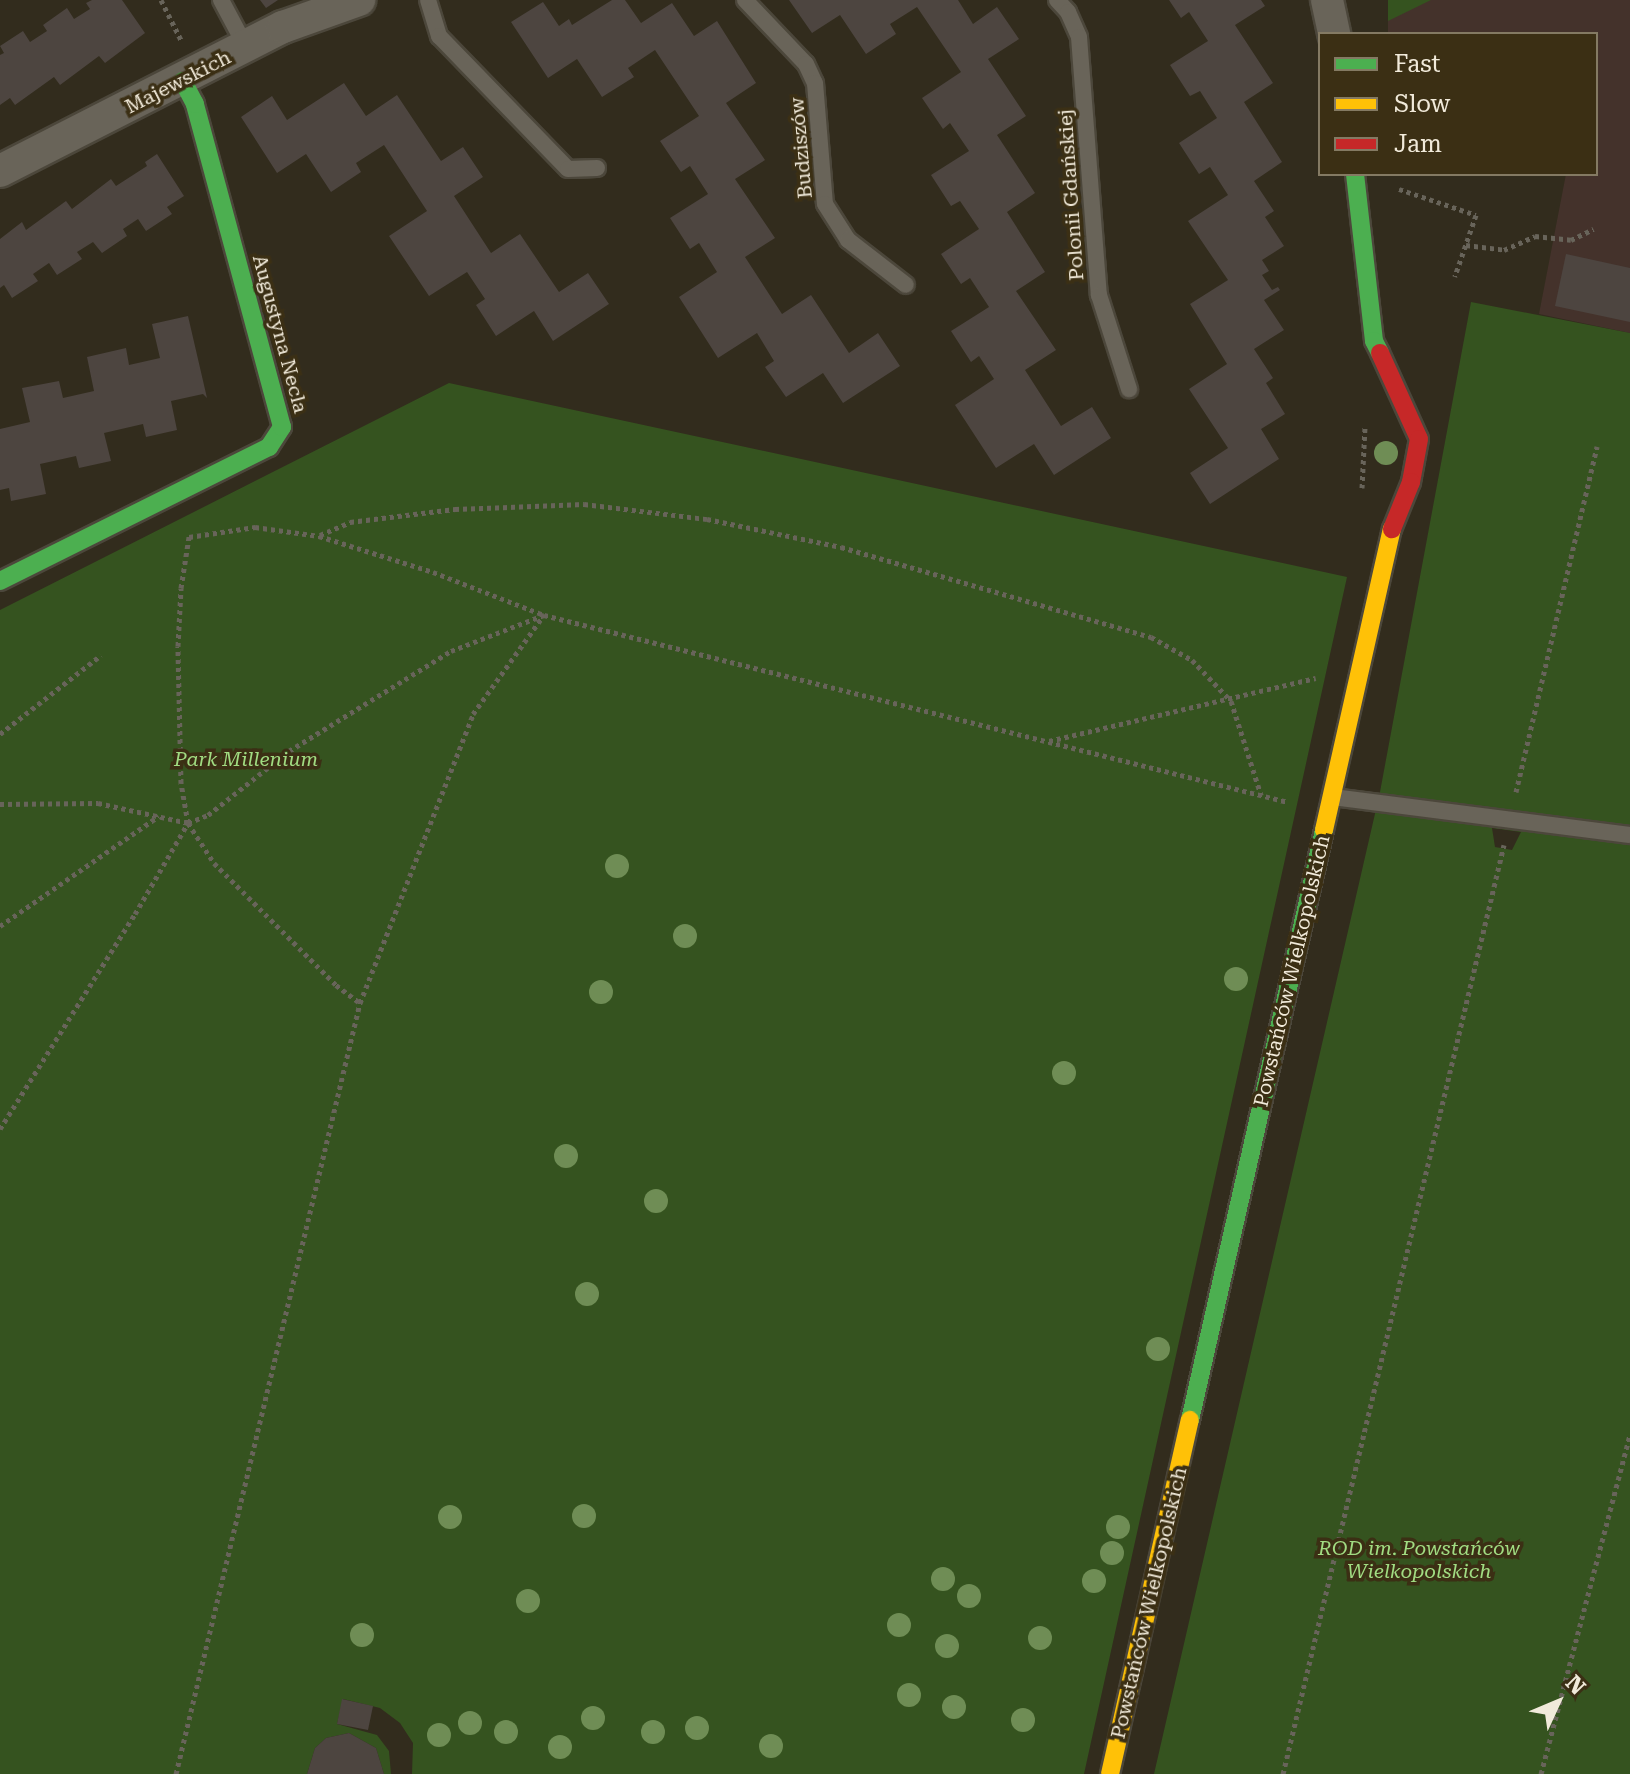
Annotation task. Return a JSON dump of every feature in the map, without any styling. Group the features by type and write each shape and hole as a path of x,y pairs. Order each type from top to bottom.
{"street":[{"name":"Majewskich","path":"0,171 183,81 283,27 359,0"},
{"path":"1327,0 1334,32"},
{"name":"Augustyna Necla","path":"0,581 269,447 282,427 195,104 183,81"},
{"name":"Powstańców Wielkopolskich","path":"1110,1774 1392,530 1411,482 1419,439 1374,341 1355,176"}],"lane":[{"path":"221,0 246,47"},
{"path":"428,0 439,36 568,169 597,168"},
{"name":"Budziszów","path":"745,0 806,64 815,83 825,204 848,240 906,285"},
{"name":"Polonii Gdańskiej","path":"1057,0 1068,12 1079,37 1099,295 1129,389"},
{"path":"1330,803 1630,835"}],"path":[{"path":"1386,184 1476,215 1455,276"},
{"path":"1466,245 1504,250 1535,236 1571,240 1594,229"},
{"path":"1363,504 1366,417"},
{"path":"1514,800 1597,446"},
{"path":"319,536 350,522 455,509 584,504 707,519 841,547 1151,637 1192,660 1231,701 1262,796"},
{"path":"360,1003 336,985 214,863 188,823 181,783 178,646 181,588 189,537 255,527 319,536 433,572 544,615 1262,796 1330,803"},
{"path":"0,804 98,803 188,823 208,815 289,751 451,651 544,615"},
{"path":"176,1774 360,1003 473,714 544,615"},
{"path":"0,734 101,655"},
{"path":"1048,742 1231,701 1361,666"},
{"path":"0,926 159,816"},
{"path":"0,1129 135,914 188,823"},
{"path":"1283,1774 1503,849"},
{"path":"1541,1774 1630,1434"}],"shaded area":[{"path":"1388,0 1630,0 1630,333 1539,314 1566,176 1598,176 1598,32 1388,32"}],"green space":[{"path":"1388,0 1431,0 1388,21"},
{"name":"ROD im. Powstańców Wielkopolskich","path":"1471,302 1630,333 1630,1774 1154,1774 1380,792","holes":["1492,828 1521,832 1512,850 1495,847"]},
{"name":"Park Millenium","path":"449,383 1347,577 1084,1774 412,1774 413,1743 400,1723 380,1708 343,1699 337,1724 377,1735 389,1751 391,1774 384,1774 376,1748 349,1733 326,1738 315,1748 307,1774 0,1774 0,610"}],"building":[{"path":"92,0 122,0 145,33 105,63 99,56 60,85 54,77 15,105 10,98 0,105 0,55 4,53 0,46 23,31 30,42 47,31 43,25 67,8 74,19 90,9 86,3"},
{"path":"260,0 278,0 266,8"},
{"path":"612,0 625,0 641,23 672,3 694,36 717,21 756,83 726,103 765,160 735,179 775,238 745,257 782,314 811,295 849,353 878,333 900,366 843,403 823,373 786,397 765,367 774,361 757,333 718,358 679,297 717,272 699,243 690,249 670,218 708,194 690,166 681,172 660,141 699,116 655,50 628,68 634,77 602,97 577,59 548,78 511,22 543,2 559,26 569,19 572,25"},
{"path":"789,0 958,0 973,24 997,7 1019,39 988,59 1026,116 997,135 1035,193 1007,212 1045,272 1016,291 1056,350 1025,370 1061,426 1092,407 1111,438 1054,475 1034,444 996,468 955,405 994,379 979,356 971,362 951,331 989,307 970,278 961,284 941,254 979,229 960,201 951,206 931,175 969,151 950,123 943,129 922,98 961,72 917,7 890,24 896,34 866,54 840,15 812,33"},
{"path":"1169,0 1261,0 1265,6 1235,25 1273,83 1244,102 1282,162 1254,181 1274,211 1265,217 1284,246 1262,260 1269,271 1262,275 1272,290 1278,287 1280,290 1264,300 1284,330 1254,349 1273,378 1266,383 1285,414 1261,429 1279,459 1210,504 1190,473 1228,448 1189,389 1227,364 1190,304 1228,280 1188,221 1228,195 1210,167 1199,174 1179,143 1217,118 1200,91 1190,96 1170,65 1208,41 1189,12 1181,18"},
{"path":"344,83 366,116 397,95 441,161 463,147 483,177 454,196 491,253 520,234 559,292 588,273 609,304 553,341 534,311 496,336 476,305 485,299 467,272 429,296 389,236 427,211 384,145 356,163 361,172 331,192 306,154 277,173 241,117 272,96 287,120"},
{"path":"157,154 184,196 167,207 172,214 146,231 138,219 123,229 127,236 102,253 93,242 77,252 82,259 57,275 49,263 33,274 38,281 12,298 4,285 0,288 0,239 22,222 26,230 66,201 72,209 111,179 116,186 147,166 145,162"},
{"path":"1566,254 1630,268 1630,322 1555,306"},
{"path":"188,316 207,398 203,394 171,401 177,430 146,437 143,424 104,433 111,461 79,468 76,456 40,464 46,494 11,501 9,488 0,490 0,429 30,422 22,388 59,381 63,398 94,391 87,357 126,348 129,365 160,358 152,324"},
{"path":"342,1699 373,1706 368,1730 337,1724"},
{"path":"349,1733 376,1748 384,1774 307,1774 315,1748 326,1738"}],"traffic: fast":[{"path":"0,581 269,447 282,427 195,104 183,81"},
{"path":"1355,176 1374,341 1380,353"},
{"path":"1190,1420 1324,830"}],"traffic: slow":[{"path":"1324,830 1392,529"},
{"path":"1110,1774 1190,1420"}],"traffic: jam":[{"path":"1380,353 1419,439 1411,482 1392,529"}]}
